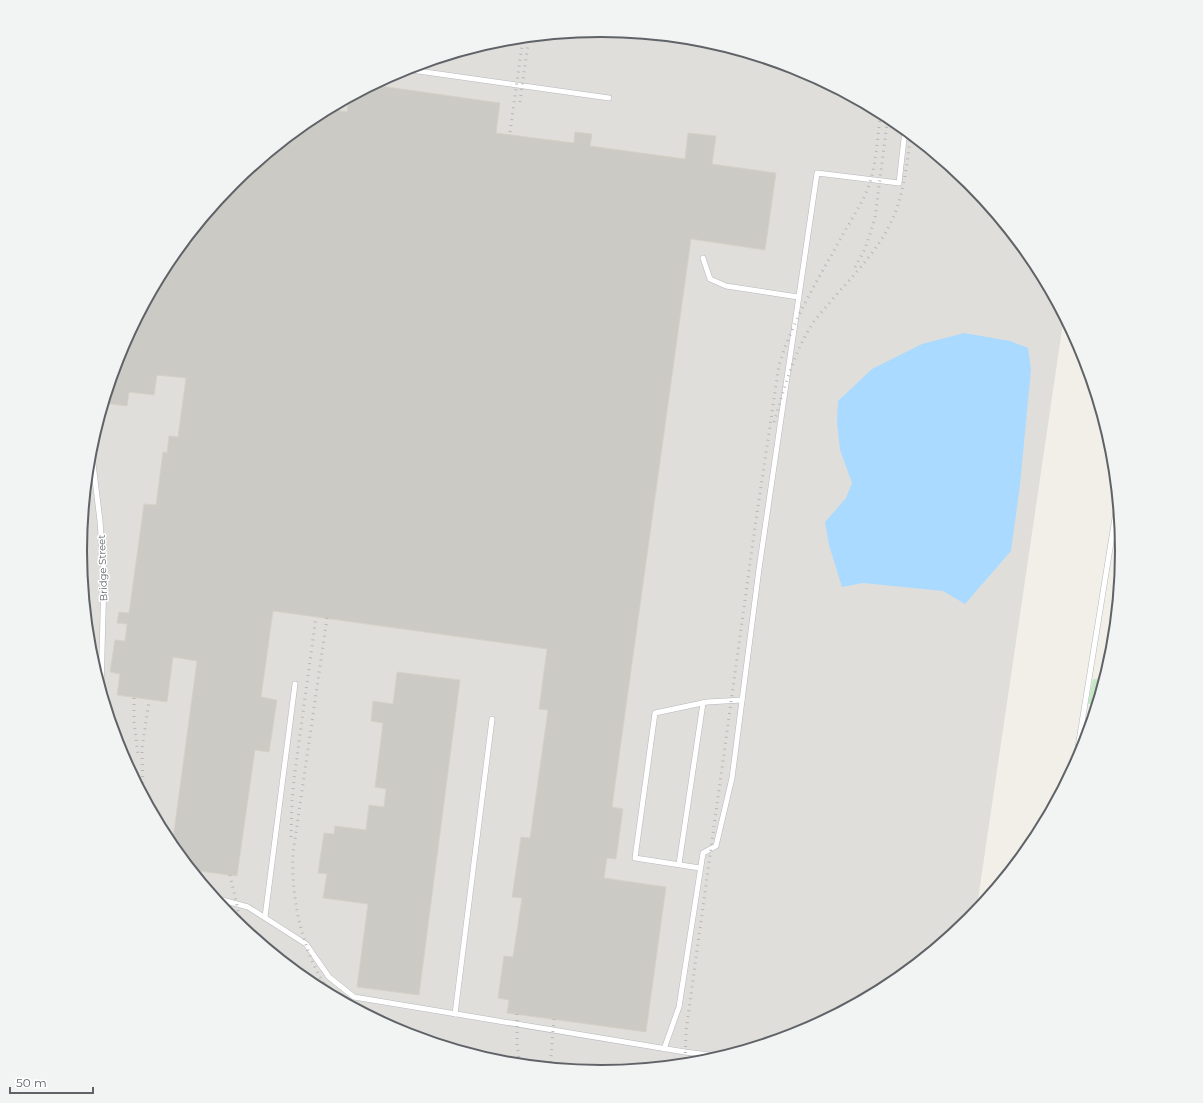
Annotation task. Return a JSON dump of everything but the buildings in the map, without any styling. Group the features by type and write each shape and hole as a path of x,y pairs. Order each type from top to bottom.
{"lane":[{"path":"418,71 609,98"},
{"path":"664,1049 679,1007 703,853 716,846 732,778 759,569 817,173 899,183 904,136"},
{"path":"703,258 710,279 726,286 798,297"},
{"name":"Bridge Street","path":"94,469 100,521 104,578 101,671"},
{"path":"1079,744 1115,518"},
{"path":"264,918 296,684"},
{"path":"700,868 635,858 655,713 703,703 742,700"},
{"path":"680,864 703,703"},
{"path":"455,1014 492,719"},
{"path":"224,900 248,907 306,944 329,977 354,997 664,1049 707,1055"}],"shaded area":[{"path":"602,37 669,41 702,47 767,64 829,90 859,106 915,143 941,165 988,212 1010,238 1047,294 1063,324 978,902 941,938 915,960 859,997 829,1013 767,1039 735,1048 669,1062 635,1065 568,1065 534,1062 501,1056 436,1039 374,1013 344,997 288,960 262,938 215,891 193,865 156,809 140,779 114,717 105,685 91,619 88,585 88,518 91,484 97,451 114,386 140,324 156,294 193,238 215,212 262,165 288,143 344,106 374,90 436,64 468,55 534,41 568,38"}],"green space":[{"path":"1093,679 1099,680 1093,704 1088,704"}],"water":[{"path":"964,333 1010,341 1028,348 1031,369 1020,485 1011,551 965,604 943,591 863,583 842,587 829,545 825,522 846,498 852,483 840,450 837,422 838,401 872,369 922,344"}],"railway":[{"path":"520,102 528,42"},
{"path":"510,132 522,43"},
{"path":"685,1059 686,1031 755,527 779,365 799,315 868,188 875,160 880,120"},
{"path":"855,267 865,249 875,218 887,124"},
{"path":"774,422 794,360 811,326 868,258 879,243 895,214 903,185 910,140"},
{"path":"291,837 294,779 316,617"},
{"path":"325,985 313,964 301,928 294,890 293,853 327,618"},
{"path":"134,698 134,722 138,754"},
{"path":"143,784 142,748 149,701"},
{"path":"230,875 239,916"},
{"path":"517,1014 517,1044 519,1059"},
{"path":"550,1063 554,1019"}]}
